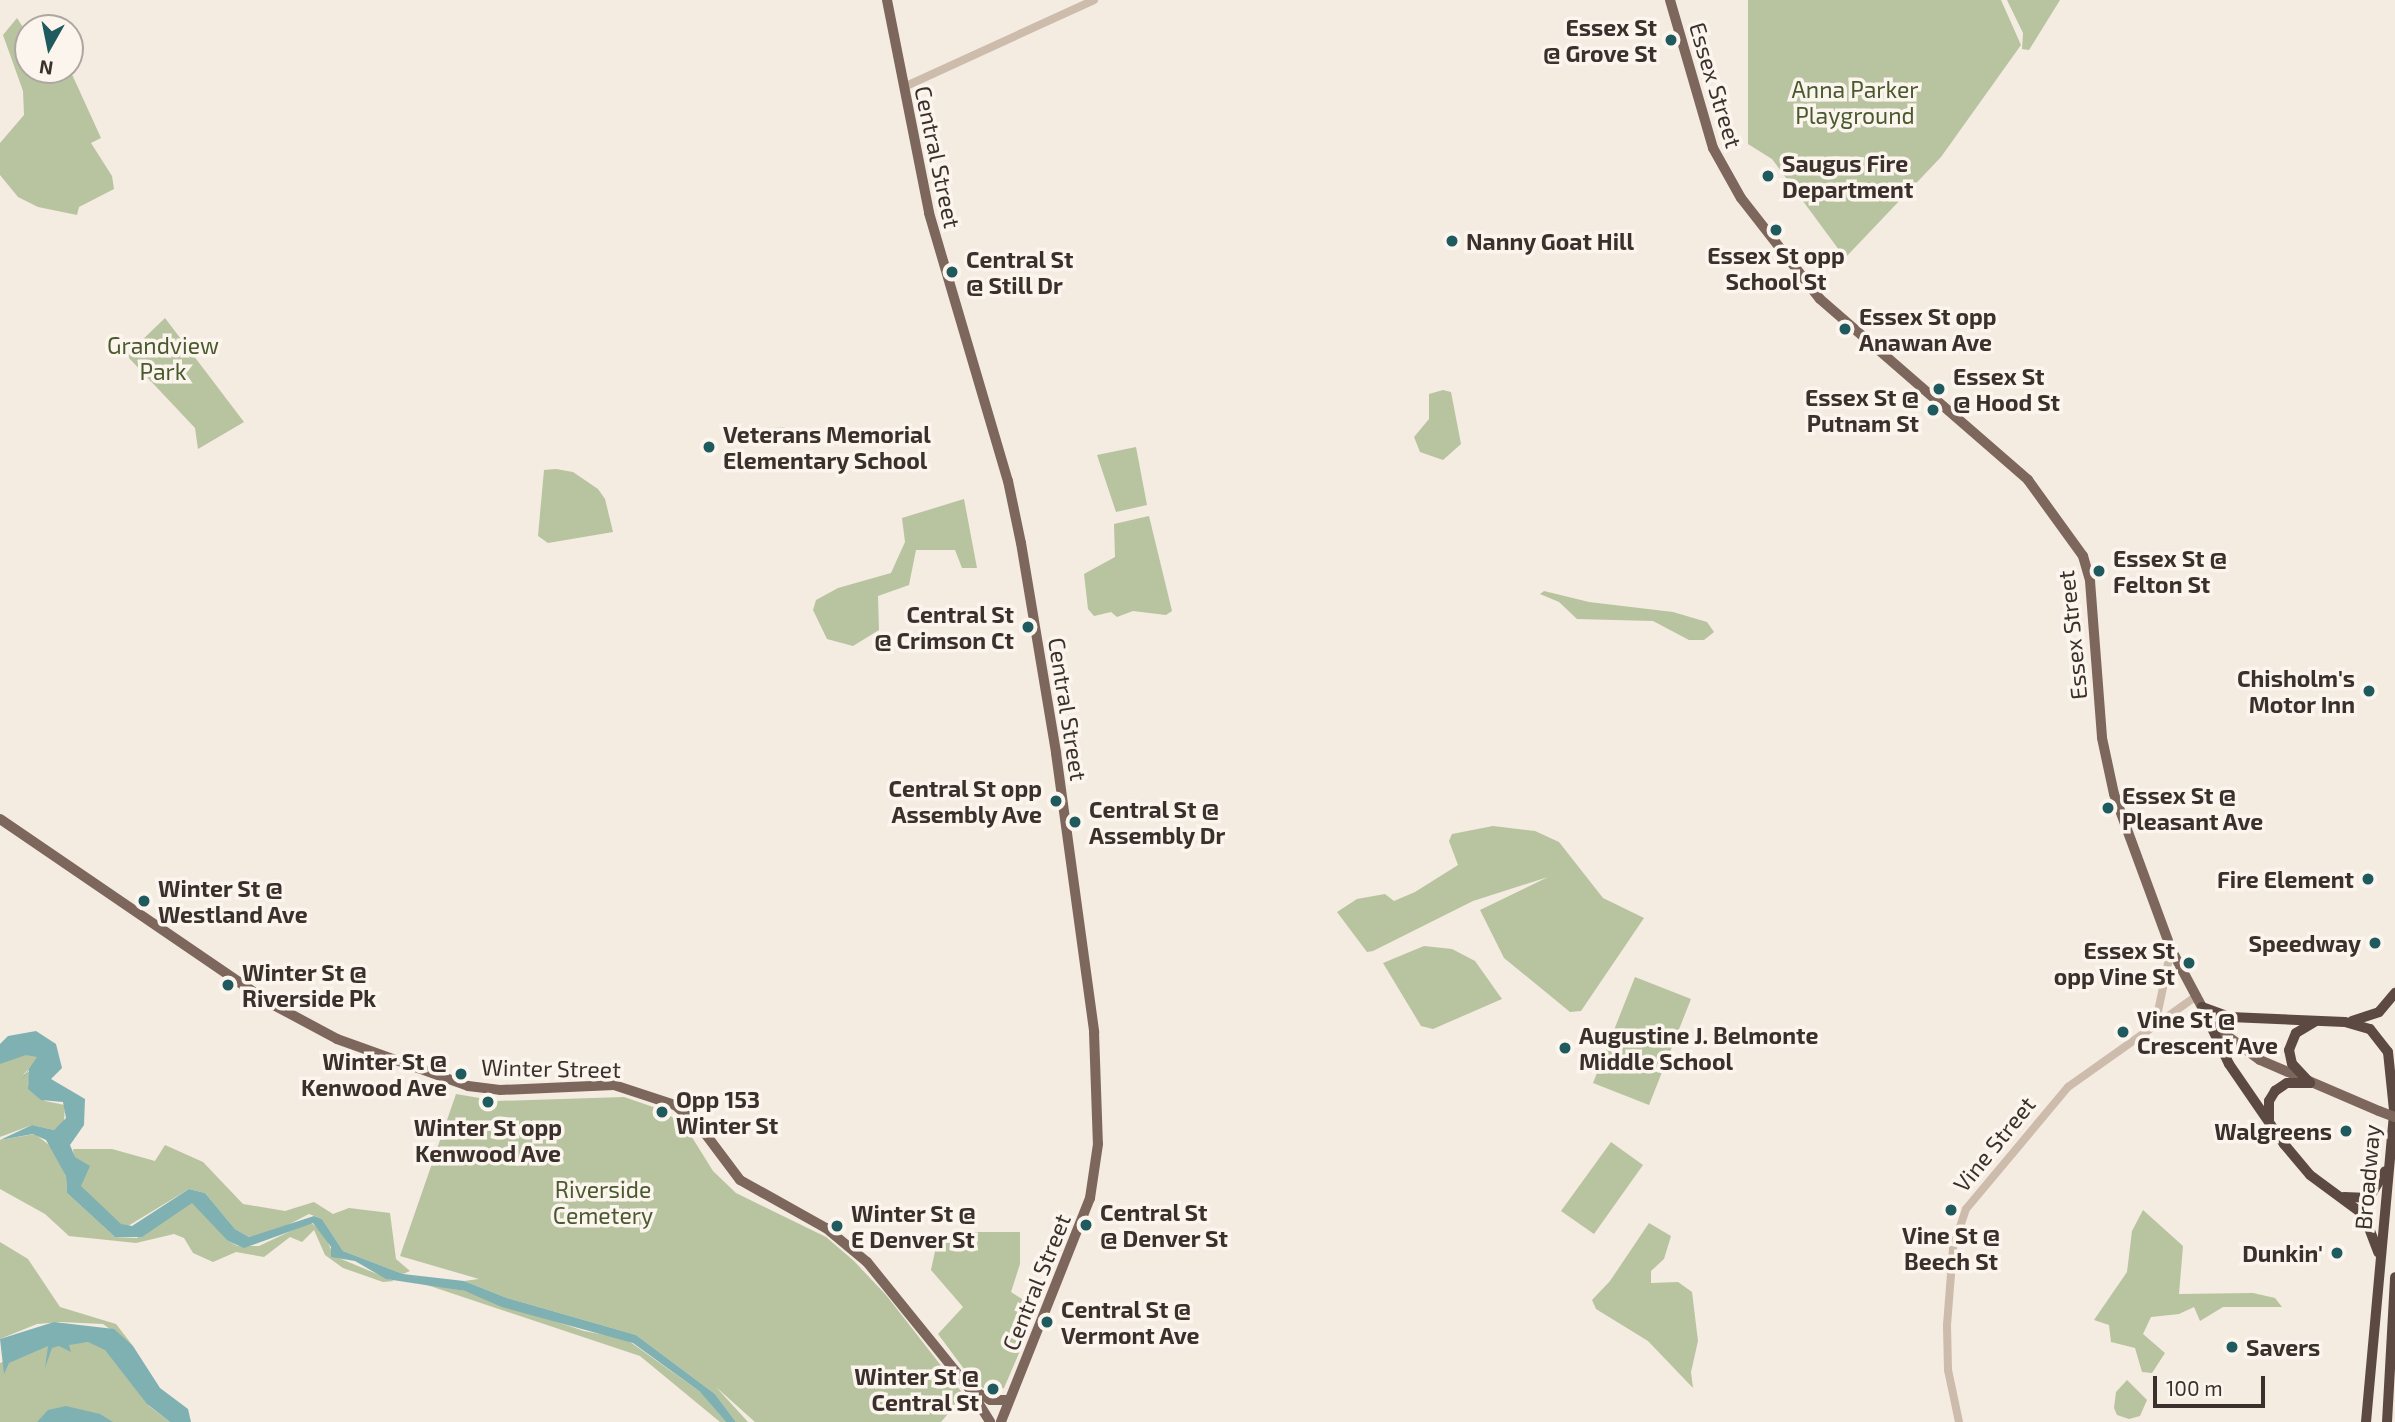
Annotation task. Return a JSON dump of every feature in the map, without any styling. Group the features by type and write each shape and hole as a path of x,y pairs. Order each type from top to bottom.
{"highway":[{"path":"2346,1022 2375,1014 2395,993"},
{"path":"2198,1002 2230,1017 2346,1022 2370,1029 2386,1046 2394,1110"},
{"path":"2198,1002 2229,1064 2301,1166 2366,1218 2380,1262"},
{"path":"2310,1083 2294,1066 2289,1050 2296,1033 2317,1021"},
{"path":"2269,1123 2269,1101 2275,1091 2287,1083 2310,1083"},
{"name":"Broadway","path":"2366,1422 2395,1102"},
{"path":"2339,1196 2358,1201 2371,1197 2390,1156"},
{"path":"2387,1422 2395,1278"}],"main road":[{"name":"Central Street","path":"887,0 939,256 999,449 1021,543 1056,753 1094,1032 1098,1144 1090,1198 1001,1422"},
{"name":"Essex Street","path":"1670,0 1711,141 1741,198 1820,299 2028,480 2083,556 2091,589 2102,738 2110,780 2171,949 2198,1002 2243,1049 2310,1083 2395,1117"},
{"name":"Winter Street","path":"0,819 270,1003 337,1039 468,1086 500,1090 614,1085 675,1105 701,1128 740,1180 822,1225 859,1254 969,1388 990,1422"},
{"path":"969,1388 990,1399 1008,1400"}],"street":[{"path":"904,87 1094,0"},
{"path":"2156,1021 2171,949"},
{"name":"Vine Street","path":"1959,1422 1948,1370 1947,1325 1953,1248 1962,1217 2012,1149 2068,1087 2156,1021 2198,1002"}],"green space":[{"name":"Anna Parker Playground","path":"1748,0 2001,0 2021,45 1941,157 1845,258 1772,159 1748,144"},
{"path":"2007,0 2060,0 2029,50 2022,49 2023,33"},
{"path":"14,22 14,66 3,35"},
{"path":"20,84 76,84 101,138 91,143 112,176 114,189 79,207 77,215 38,207 18,197 0,175 0,143 24,115"},
{"name":"Grandview Park","path":"165,318 244,422 198,449 195,428 129,358 125,348 137,345"},
{"path":"1443,390 1451,392 1461,444 1443,460 1420,452 1414,437 1429,419 1429,394"},
{"path":"785,427 788,442 776,445 751,443 747,435 750,429"},
{"path":"1136,447 1147,505 1116,512 1097,455"},
{"path":"544,470 573,472 598,489 605,499 613,532 548,543 538,536"},
{"path":"964,499 977,568 962,568 955,550 916,550 909,585 878,596 879,630 853,646 827,639 813,610 816,600 838,588 891,573 905,542 902,518"},
{"path":"1149,516 1172,611 1166,615 1133,611 1117,617 1111,612 1094,616 1088,609 1084,574 1115,557 1114,524"},
{"path":"1544,591 1589,602 1673,612 1707,622 1714,632 1704,640 1689,640 1653,621 1577,619 1559,602 1540,594"},
{"path":"1493,826 1535,831 1559,842 1603,898 1644,918 1581,1011 1570,1012 1504,958 1480,910 1548,877 1473,901 1367,952 1337,912 1357,899 1385,894 1394,901 1415,892 1458,865 1449,841 1452,834"},
{"path":"1424,946 1452,949 1475,961 1502,999 1433,1029 1421,1026 1383,963"},
{"path":"1635,977 1691,999 1649,1105 1593,1083"},
{"path":"14,1054 43,1054 23,1075 30,1071 28,1086 45,1101 65,1105 64,1122 54,1130 32,1125 0,1137 0,1064"},
{"name":"Riverside Cemetery","path":"456,1094 497,1101 624,1097 662,1110 685,1126 713,1171 736,1193 826,1237 854,1261 886,1295 964,1395 941,1422 755,1422 716,1387 748,1422 736,1422 715,1394 636,1335 507,1298 464,1281 479,1279 400,1256"},
{"path":"35,1134 53,1148 66,1176 67,1193 115,1237 137,1238 172,1210 199,1198 228,1241 238,1246 259,1246 310,1222 323,1232 334,1256 394,1281 383,1282 343,1268 325,1255 314,1230 302,1242 290,1237 264,1257 236,1252 213,1262 193,1253 184,1238 174,1234 136,1243 69,1236 45,1214 0,1189 0,1140"},
{"path":"1611,1142 1643,1165 1594,1234 1561,1211"},
{"path":"165,1145 203,1162 243,1204 285,1211 314,1202 333,1214 349,1208 390,1213 396,1259 410,1271 403,1274 343,1251 322,1219 309,1214 280,1229 249,1237 235,1229 205,1193 189,1189 128,1226 112,1222 77,1184 73,1149 112,1149 155,1161"},
{"path":"2143,1210 2183,1246 2179,1294 2253,1293 2275,1298 2282,1307 2223,1307 2200,1321 2194,1307 2179,1314 2151,1317 2143,1334 2165,1353 2152,1373 2142,1372 2135,1348 2111,1342 2109,1325 2094,1320 2127,1272 2132,1231"},
{"path":"1649,1223 1671,1236 1664,1259 1651,1271 1651,1283 1678,1282 1692,1292 1698,1341 1691,1372 1693,1388 1648,1341 1596,1309 1592,1300 1610,1281"},
{"path":"971,1232 1020,1232 1020,1264 1011,1292 1038,1309 1004,1388 990,1394 970,1377 938,1334 963,1307 931,1270 937,1242"},
{"path":"0,1242 28,1259 60,1307 116,1324 133,1346 103,1324 37,1324 0,1339"},
{"path":"421,1283 465,1291 584,1331 626,1339 699,1391 726,1422 720,1422 640,1356"},
{"path":"90,1342 104,1347 149,1406 170,1422 0,1422 0,1363 50,1343"},
{"path":"2127,1380 2147,1400 2140,1416 2129,1419 2117,1415 2114,1408 2116,1392"}],"water":[{"path":"36,1031 56,1044 62,1068 51,1079 85,1099 84,1125 70,1145 75,1157 90,1166 81,1186 121,1224 132,1226 189,1189 205,1193 235,1229 249,1237 314,1216 322,1219 343,1251 403,1274 464,1281 507,1298 636,1335 715,1394 736,1422 726,1422 699,1391 633,1343 502,1307 465,1291 386,1279 355,1261 331,1257 331,1247 313,1223 244,1248 228,1241 192,1203 142,1237 115,1237 67,1193 66,1176 46,1140 33,1134 0,1140 32,1125 54,1130 66,1118 63,1102 41,1100 28,1089 29,1070 20,1082 37,1057 26,1055 0,1064 0,1044 8,1036"},
{"path":"54,1322 114,1329 133,1346 160,1388 188,1409 191,1422 170,1422 147,1404 105,1350 88,1342 69,1345 71,1352 59,1346 52,1348 45,1368 48,1346 9,1363 4,1374 0,1339"},
{"path":"66,1406 100,1414 113,1422 37,1422 48,1410"}],"place":[{"name":"Essex St @ Grove St","path":"1671,40"},
{"name":"Saugus Fire Department","path":"1768,176"},
{"name":"Essex St opp School St","path":"1776,230"},
{"name":"Nanny Goat Hill","path":"1452,241"},
{"name":"Central St @ Still Dr","path":"952,272"},
{"name":"Essex St opp Anawan Ave","path":"1845,329"},
{"name":"Essex St @ Hood St","path":"1939,389"},
{"name":"Essex St @ Putnam St","path":"1933,410"},
{"name":"Veterans Memorial Elementary School","path":"709,447"},
{"name":"Essex St @ Felton St","path":"2099,571"},
{"name":"Central St @ Crimson Ct","path":"1028,627"},
{"name":"Chisholm's Motor Inn","path":"2369,691"},
{"name":"Central St opp Assembly Ave","path":"1056,801"},
{"name":"Essex St @ Pleasant Ave","path":"2108,808"},
{"name":"Central St @ Assembly Dr","path":"1075,822"},
{"name":"Fire Element","path":"2368,879"},
{"name":"Winter St @ Westland Ave","path":"144,901"},
{"name":"Speedway","path":"2375,943"},
{"name":"Essex St opp Vine St","path":"2189,963"},
{"name":"Winter St @ Riverside Pk","path":"228,985"},
{"name":"Vine St @ Crescent Ave","path":"2123,1032"},
{"name":"Augustine J. Belmonte Middle School","path":"1565,1048"},
{"name":"Winter St @ Kenwood Ave","path":"461,1074"},
{"name":"Winter St opp Kenwood Ave","path":"488,1102"},
{"name":"Opp 153 Winter St","path":"662,1112"},
{"name":"Walgreens","path":"2346,1131"},
{"name":"Vine St @ Beech St","path":"1951,1210"},
{"name":"Central St @ Denver St","path":"1086,1225"},
{"name":"Winter St @ E Denver St","path":"837,1226"},
{"name":"Dunkin'","path":"2337,1253"},
{"name":"Central St @ Vermont Ave","path":"1047,1322"},
{"name":"Savers","path":"2232,1347"},
{"name":"Winter St @ Central St","path":"993,1389"}]}
